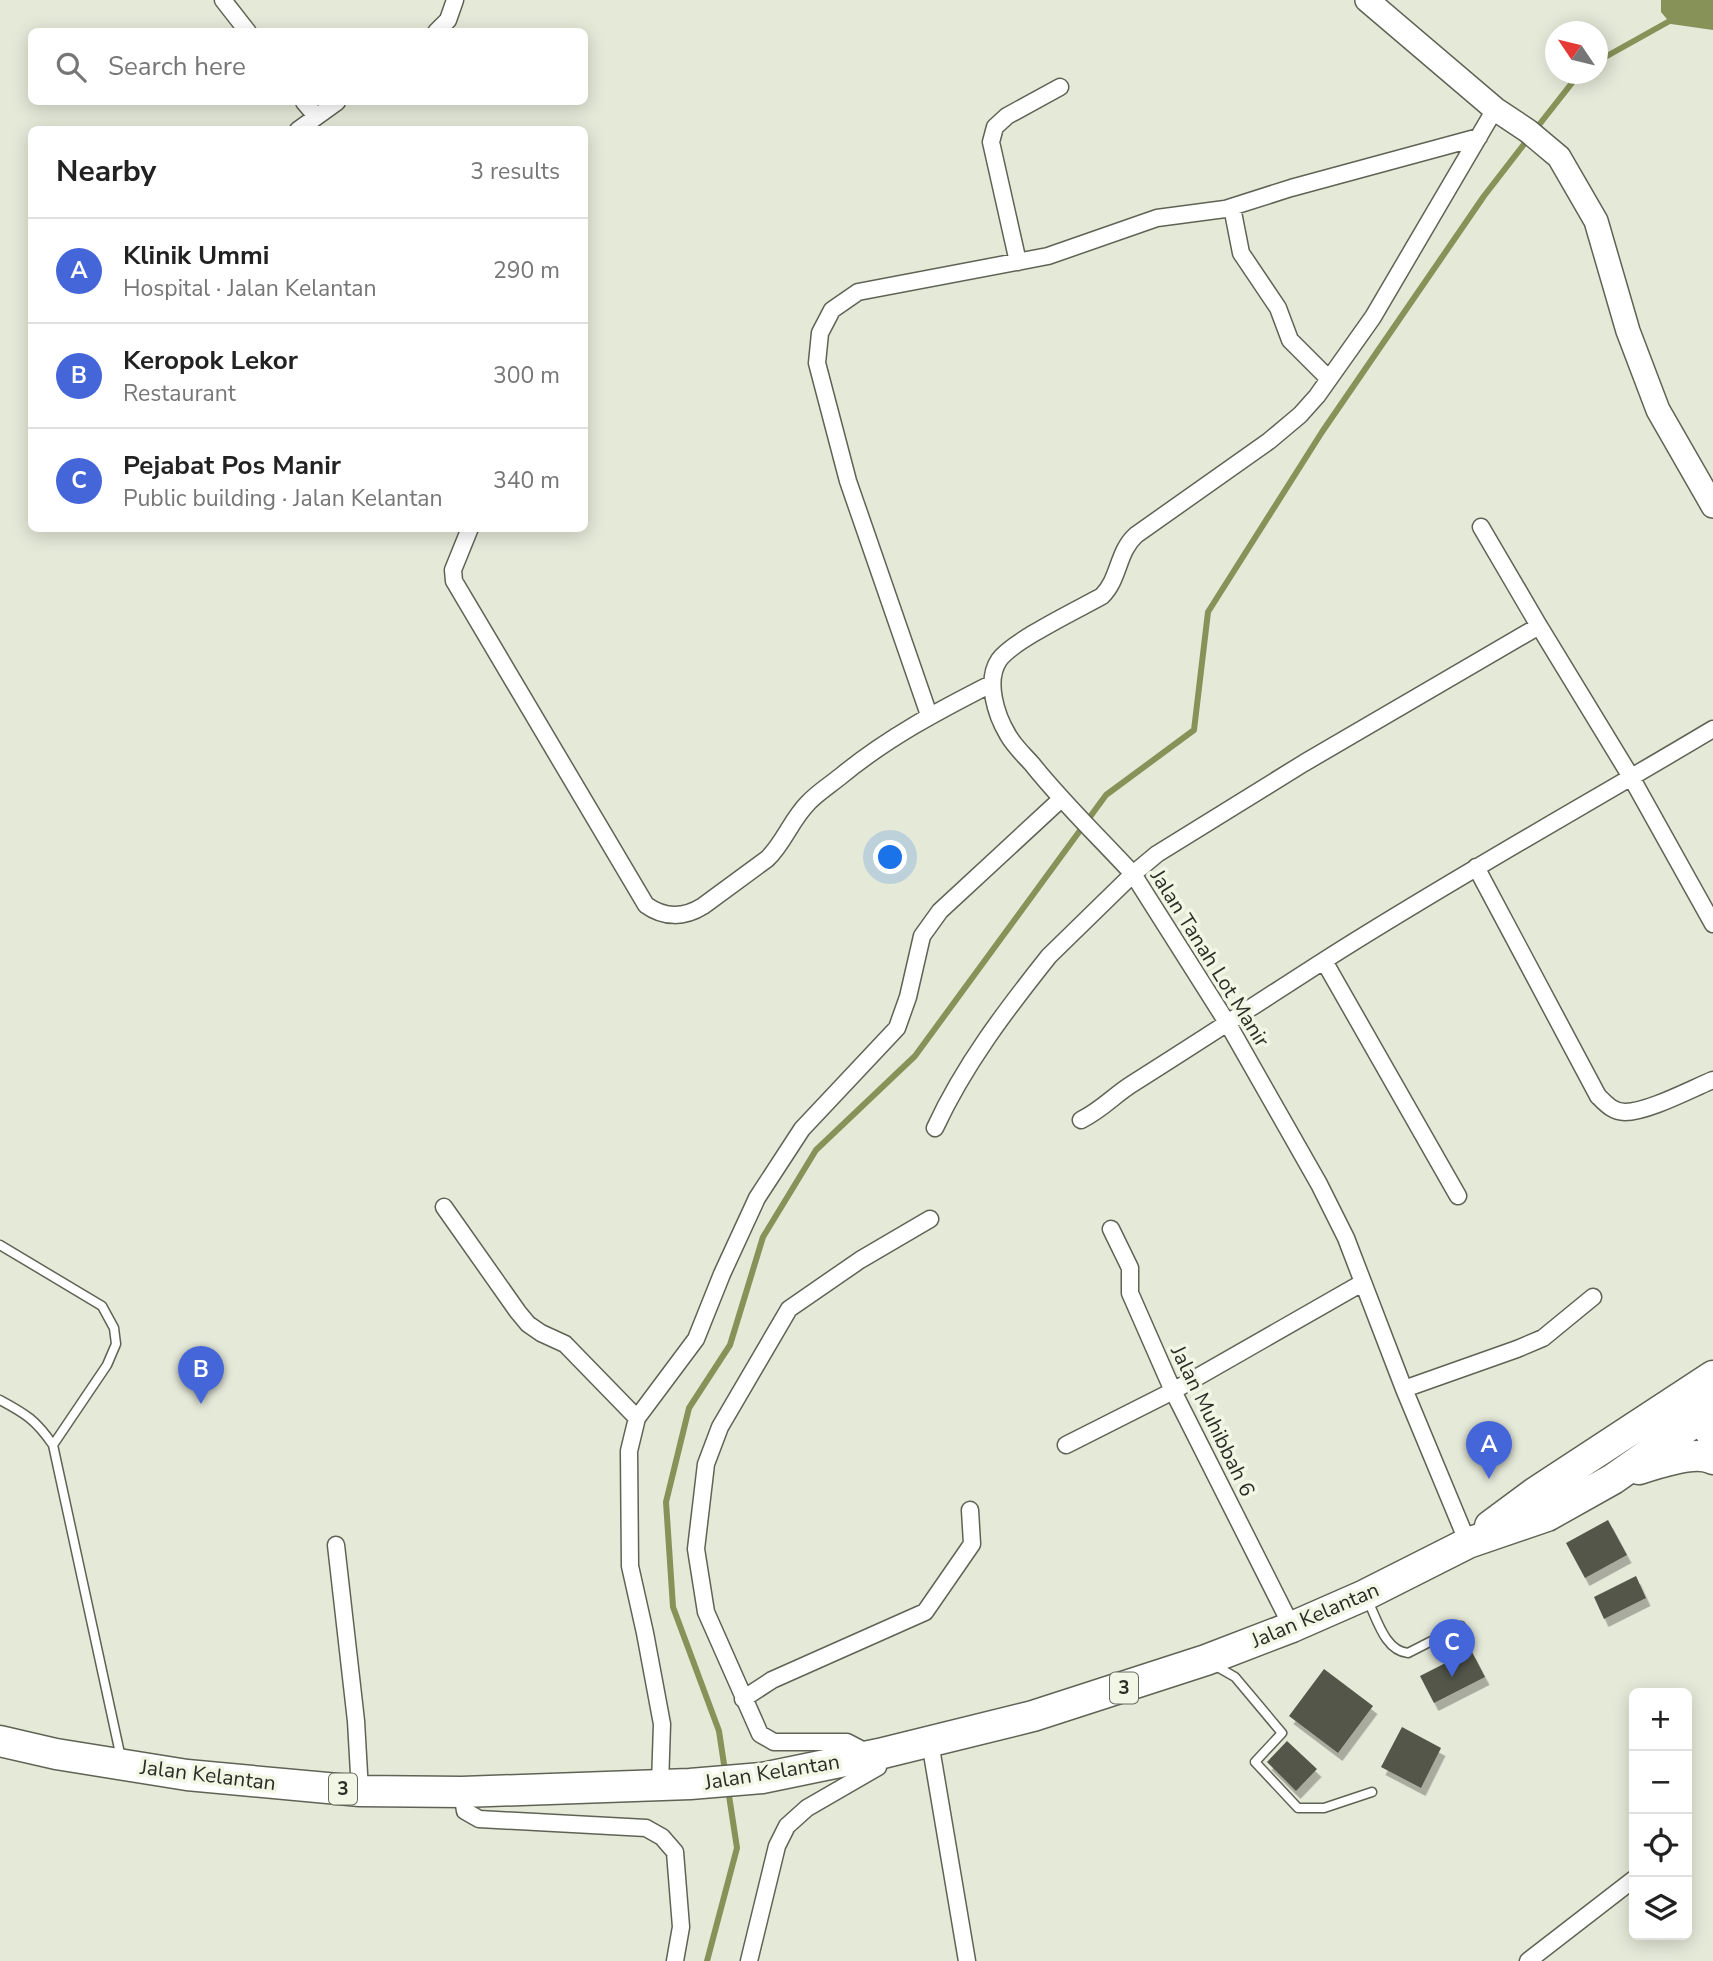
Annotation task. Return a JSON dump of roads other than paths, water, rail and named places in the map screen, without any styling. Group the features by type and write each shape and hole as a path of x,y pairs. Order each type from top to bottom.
{"highway":[{"name":"Jalan Kelantan","path":"1468,1543 1536,1492 1705,1408"},
{"name":"Jalan Kelantan","path":"0,1741 56,1754 187,1775 360,1791 462,1792 660,1786 762,1778 930,1742 1033,1716 1206,1660 1292,1627 1365,1595 1468,1543 1547,1516 1613,1479 1705,1408"},
{"path":"1613,1479 1659,1462 1696,1456 1709,1456 1713,1459"}],"street":[{"path":"223,0 245,28"},
{"path":"440,28 449,20 455,0"},
{"path":"1367,0 1501,113 1559,157 1595,221 1628,331 1658,410 1713,506"},
{"path":"1018,262 991,142 995,127 1007,116 1060,87"},
{"path":"307,105 316,116"},
{"path":"303,126 332,105"},
{"path":"935,1128 980,1046 1037,971 1133,874 1060,800 1008,735 992,691 992,671 1000,658 1013,646 1102,596 1111,587 1127,543 1269,441 1300,415 1373,317 1479,137 1501,113"},
{"path":"929,715 848,481 817,363 820,332 832,310 858,292 1048,256 1157,218 1232,207 1291,188 1479,137"},
{"path":"1232,207 1241,253 1278,308 1290,340 1329,379"},
{"path":"1481,527 1631,777 1713,924"},
{"path":"468,532 453,570 454,581 646,905 656,912 671,916 696,911 776,851 794,819 809,801 872,751 929,715 992,691"},
{"name":"Jalan Tanah Lot Manir","path":"1468,1543 1404,1389 1346,1238 1320,1184 1228,1024 1133,874 1157,854 1304,763 1539,626"},
{"path":"1081,1120 1105,1107 1129,1086 1324,961 1476,867 1713,729"},
{"path":"660,1786 662,1724 629,1566 629,1451 637,1418 696,1339 757,1198 802,1129 897,1028 908,997 922,936 940,911 1060,800"},
{"path":"1476,867 1598,1096 1611,1108 1624,1112 1641,1109 1713,1080"},
{"path":"1324,961 1458,1196"},
{"path":"444,1207 528,1324 565,1344 637,1418"},
{"path":"748,1961 778,1846 787,1826 807,1808 878,1767 876,1754 847,1742 774,1742 760,1734 706,1612 696,1549 706,1464 719,1427 789,1309 860,1260 930,1219"},
{"name":"Jalan Muhibbah 6","path":"1111,1229 1130,1268 1130,1293 1173,1391 1292,1627"},
{"path":"1066,1445 1173,1391 1362,1283"},
{"path":"1404,1389 1543,1338 1593,1297"},
{"path":"743,1699 772,1680 925,1612 972,1544 970,1510"},
{"path":"336,1545 356,1721 360,1791"},
{"path":"930,1742 967,1961"},
{"path":"462,1792 465,1811 479,1819 646,1828 662,1837 675,1852 681,1927 675,1961"},
{"path":"1528,1961 1629,1883"}],"lane":[{"path":"0,1245 102,1306 114,1328 116,1344 107,1365 53,1445"},
{"path":"0,1400 23,1412 39,1425 53,1445 122,1765"},
{"path":"1365,1595 1388,1642 1400,1653 1408,1653 1461,1626"},
{"path":"1206,1660 1235,1677 1282,1733 1255,1762 1298,1808 1324,1808 1372,1792"}],"waterway":[{"path":"1608,55 1675,18"},
{"path":"1535,130 1571,84"},
{"path":"725,1771 719,1731 673,1607 666,1502 689,1408 730,1345 763,1237 816,1150 915,1056 1106,795 1194,730 1208,612 1322,432 1484,196 1528,139"},
{"path":"707,1961 737,1848 728,1789"}],"place":[{"name":"Keropok Lekor","path":"201,1404"},
{"name":"Klinik Ummi","path":"1489,1479"},
{"name":"Pejabat Pos Manir","path":"1452,1677"}]}
